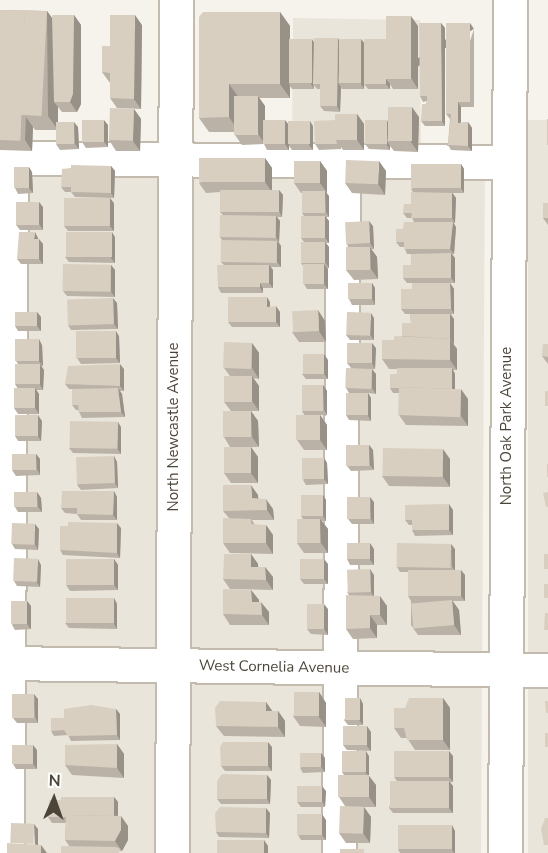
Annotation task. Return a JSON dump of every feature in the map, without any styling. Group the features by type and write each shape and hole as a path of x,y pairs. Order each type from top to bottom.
{"street":[{"name":"North Newcastle Avenue","path":"171,853 176,0"},
{"name":"North Oak Park Avenue","path":"505,853 510,0"},
{"path":"7,853 4,663 5,158 509,162"},
{"path":"339,853 343,161"},
{"name":"West Cornelia Avenue","path":"4,663 548,670"}],"shaded area":[{"path":"293,18 420,20 421,155 485,155 481,853 0,853 0,152 292,153"},
{"path":"528,120 548,120 548,853 528,853"}],"building":[{"path":"0,10 25,11 20,141 0,140"},
{"path":"25,10 47,11 41,116 20,115"},
{"path":"203,12 280,12 280,84 229,84 229,117 199,118 199,17"},
{"path":"52,15 74,15 73,94 70,102 54,102"},
{"path":"110,15 135,15 134,99 110,98 110,73 102,72 102,46 110,46"},
{"path":"386,16 411,16 411,79 386,79"},
{"path":"419,23 441,23 442,121 421,121 422,104 427,104 427,96 420,96"},
{"path":"446,23 470,23 470,102 458,102 458,123 468,122 468,146 448,145 451,114 446,114"},
{"path":"314,38 338,38 337,106 320,106 320,84 313,84"},
{"path":"289,39 312,39 312,83 289,83"},
{"path":"339,39 361,39 361,83 339,83"},
{"path":"364,39 386,39 386,84 364,84"},
{"path":"234,96 258,96 258,135 234,135"},
{"path":"388,107 412,107 412,141 388,141"},
{"path":"110,108 134,109 133,141 109,140"},
{"path":"335,114 357,114 357,140 335,140"},
{"path":"548,119 548,145 547,145"},
{"path":"82,120 104,120 104,142 82,142"},
{"path":"263,120 285,120 285,144 263,144"},
{"path":"335,120 337,144 315,144 314,121"},
{"path":"365,120 387,120 387,144 365,144"},
{"path":"288,121 310,121 310,144 288,144"},
{"path":"56,122 74,122 74,144 56,144"},
{"path":"199,158 265,158 265,182 199,182"},
{"path":"346,160 379,161 378,184 345,183"},
{"path":"294,161 320,161 320,183 294,183"},
{"path":"411,164 461,164 461,188 411,188"},
{"path":"71,165 111,166 111,193 71,192 71,187 61,187 62,169 71,168"},
{"path":"14,167 29,167 29,188 14,188"},
{"path":"220,190 279,190 279,212 220,212"},
{"path":"302,191 325,191 325,213 302,213"},
{"path":"411,192 452,193 452,218 411,218 412,213 403,213 404,204 411,204"},
{"path":"64,198 110,198 110,226 64,226"},
{"path":"16,202 39,202 39,225 16,225"},
{"path":"543,203 548,203 548,218 543,218"},
{"path":"220,215 276,216 276,238 220,237"},
{"path":"301,216 325,216 325,238 301,238"},
{"path":"369,221 370,243 346,244 345,222"},
{"path":"404,222 453,222 450,249 404,249 404,242 396,242 396,229 403,229"},
{"path":"19,232 35,232 34,239 39,239 39,259 17,259"},
{"path":"66,232 112,232 112,257 66,257"},
{"path":"221,240 277,241 277,263 221,262"},
{"path":"301,242 325,242 325,263 301,263"},
{"path":"346,247 370,247 370,270 346,270"},
{"path":"451,253 451,278 403,278 403,265 411,265 411,254"},
{"path":"63,264 111,265 111,292 63,291"},
{"path":"303,264 324,264 324,284 303,284"},
{"path":"217,265 269,265 269,283 260,283 260,287 218,287"},
{"path":"348,283 372,283 372,299 348,299"},
{"path":"412,283 450,283 451,309 401,309 401,289 412,289"},
{"path":"228,297 267,297 267,307 276,306 276,322 228,322"},
{"path":"113,298 114,324 68,326 67,300"},
{"path":"318,310 319,331 293,332 292,311"},
{"path":"15,312 37,312 37,326 15,326"},
{"path":"347,312 371,313 370,336 346,335"},
{"path":"410,314 450,314 450,339 402,336 402,323 411,323"},
{"path":"76,331 116,331 116,358 76,358"},
{"path":"394,336 450,339 450,360 382,359 382,340 394,340"},
{"path":"15,339 39,339 39,361 15,361"},
{"path":"224,342 252,343 251,369 223,368"},
{"path":"347,343 372,343 372,363 347,363"},
{"path":"543,344 548,344 548,357 542,356"},
{"path":"303,354 324,354 324,374 303,374"},
{"path":"15,364 40,364 40,384 15,384"},
{"path":"120,364 120,386 65,384 68,366"},
{"path":"346,368 372,369 371,389 345,388"},
{"path":"397,368 452,368 452,389 390,388 390,374 397,374"},
{"path":"224,376 252,376 252,402 224,402"},
{"path":"302,385 323,385 323,411 302,411"},
{"path":"399,387 461,389 460,417 398,415"},
{"path":"14,388 35,388 35,408 14,408"},
{"path":"118,388 121,412 79,412 78,405 72,405 72,389"},
{"path":"545,391 548,391 548,406 545,406"},
{"path":"346,393 368,393 368,415 346,415"},
{"path":"223,411 251,411 251,437 223,437"},
{"path":"15,415 38,415 38,436 15,436"},
{"path":"296,415 320,415 320,440 296,440"},
{"path":"70,421 118,422 118,449 70,448"},
{"path":"346,445 369,445 369,466 346,466"},
{"path":"224,447 251,447 251,473 224,473"},
{"path":"383,448 443,449 443,477 383,476"},
{"path":"12,454 36,454 36,470 12,470"},
{"path":"114,456 115,483 77,484 76,457"},
{"path":"302,458 324,458 324,479 302,479"},
{"path":"223,485 251,485 252,498 266,499 267,510 223,511"},
{"path":"62,491 114,491 113,515 77,514 77,508 61,508"},
{"path":"14,492 37,492 37,507 14,507"},
{"path":"548,492 548,507 546,507 543,493"},
{"path":"301,495 323,495 323,516 301,516"},
{"path":"347,497 370,497 370,519 347,519"},
{"path":"449,504 449,530 412,530 412,520 405,520 405,505"},
{"path":"223,518 251,519 251,524 266,525 266,543 223,543"},
{"path":"297,519 320,519 320,543 297,543"},
{"path":"68,522 117,523 117,553 60,550 60,526 68,526"},
{"path":"12,523 35,524 34,545 11,544"},
{"path":"347,543 370,543 370,559 347,559"},
{"path":"397,543 451,544 451,568 397,567"},
{"path":"224,554 251,554 251,567 265,567 266,580 223,579"},
{"path":"544,554 548,554 548,569 544,569"},
{"path":"14,558 38,559 37,582 13,581"},
{"path":"66,559 114,559 114,585 66,585"},
{"path":"300,559 324,559 324,579 300,579"},
{"path":"370,569 371,592 348,593 347,570"},
{"path":"408,570 461,570 461,596 408,596"},
{"path":"544,584 548,584 548,598 544,598"},
{"path":"223,589 251,590 252,602 261,602 262,615 223,614"},
{"path":"346,595 380,596 380,615 370,615 370,628 346,629"},
{"path":"66,598 114,598 114,623 66,623"},
{"path":"452,600 454,625 413,628 411,604"},
{"path":"11,601 27,601 27,624 11,624"},
{"path":"307,604 324,604 324,629 307,629"},
{"path":"545,613 548,613 548,630 544,630"},
{"path":"294,692 319,692 319,716 294,716"},
{"path":"12,694 34,694 34,718 12,718"},
{"path":"345,698 360,698 360,720 345,720"},
{"path":"409,698 443,698 443,740 407,740 404,728 394,728 394,708 405,708"},
{"path":"220,701 266,702 266,711 278,711 278,727 216,726 215,708"},
{"path":"545,701 548,701 548,713 546,713"},
{"path":"91,705 116,709 117,735 68,736 64,730 51,731 51,718 64,718 64,709"},
{"path":"343,726 367,726 367,745 343,745"},
{"path":"545,733 548,733 548,747 545,747"},
{"path":"223,742 268,742 268,766 221,766 220,747"},
{"path":"117,744 117,768 65,765 65,745"},
{"path":"12,745 33,745 33,764 12,764"},
{"path":"342,751 366,751 366,772 342,772"},
{"path":"394,751 449,751 449,777 394,777"},
{"path":"300,753 321,753 321,767 300,767"},
{"path":"222,774 267,775 267,799 217,799 217,781"},
{"path":"338,775 369,775 369,797 338,797"},
{"path":"390,781 449,781 449,808 390,808"},
{"path":"297,786 322,786 322,802 297,802"},
{"path":"61,797 114,797 114,816 48,817 49,800 61,800"},
{"path":"340,806 364,807 363,834 339,833"},
{"path":"220,807 266,808 266,833 216,832 215,813"},
{"path":"297,814 322,814 322,835 297,835"},
{"path":"66,815 121,816 121,830 115,841 65,840"},
{"path":"545,818 548,818 548,845 544,845 541,829"},
{"path":"11,823 34,824 33,844 10,843"},
{"path":"398,825 452,825 452,849 398,849"},
{"path":"217,840 264,840 264,853 217,853"},
{"path":"7,843 41,845 41,853 7,853"},
{"path":"61,846 120,849 119,853 61,853"},
{"path":"340,849 364,849 364,853 340,853"}]}
